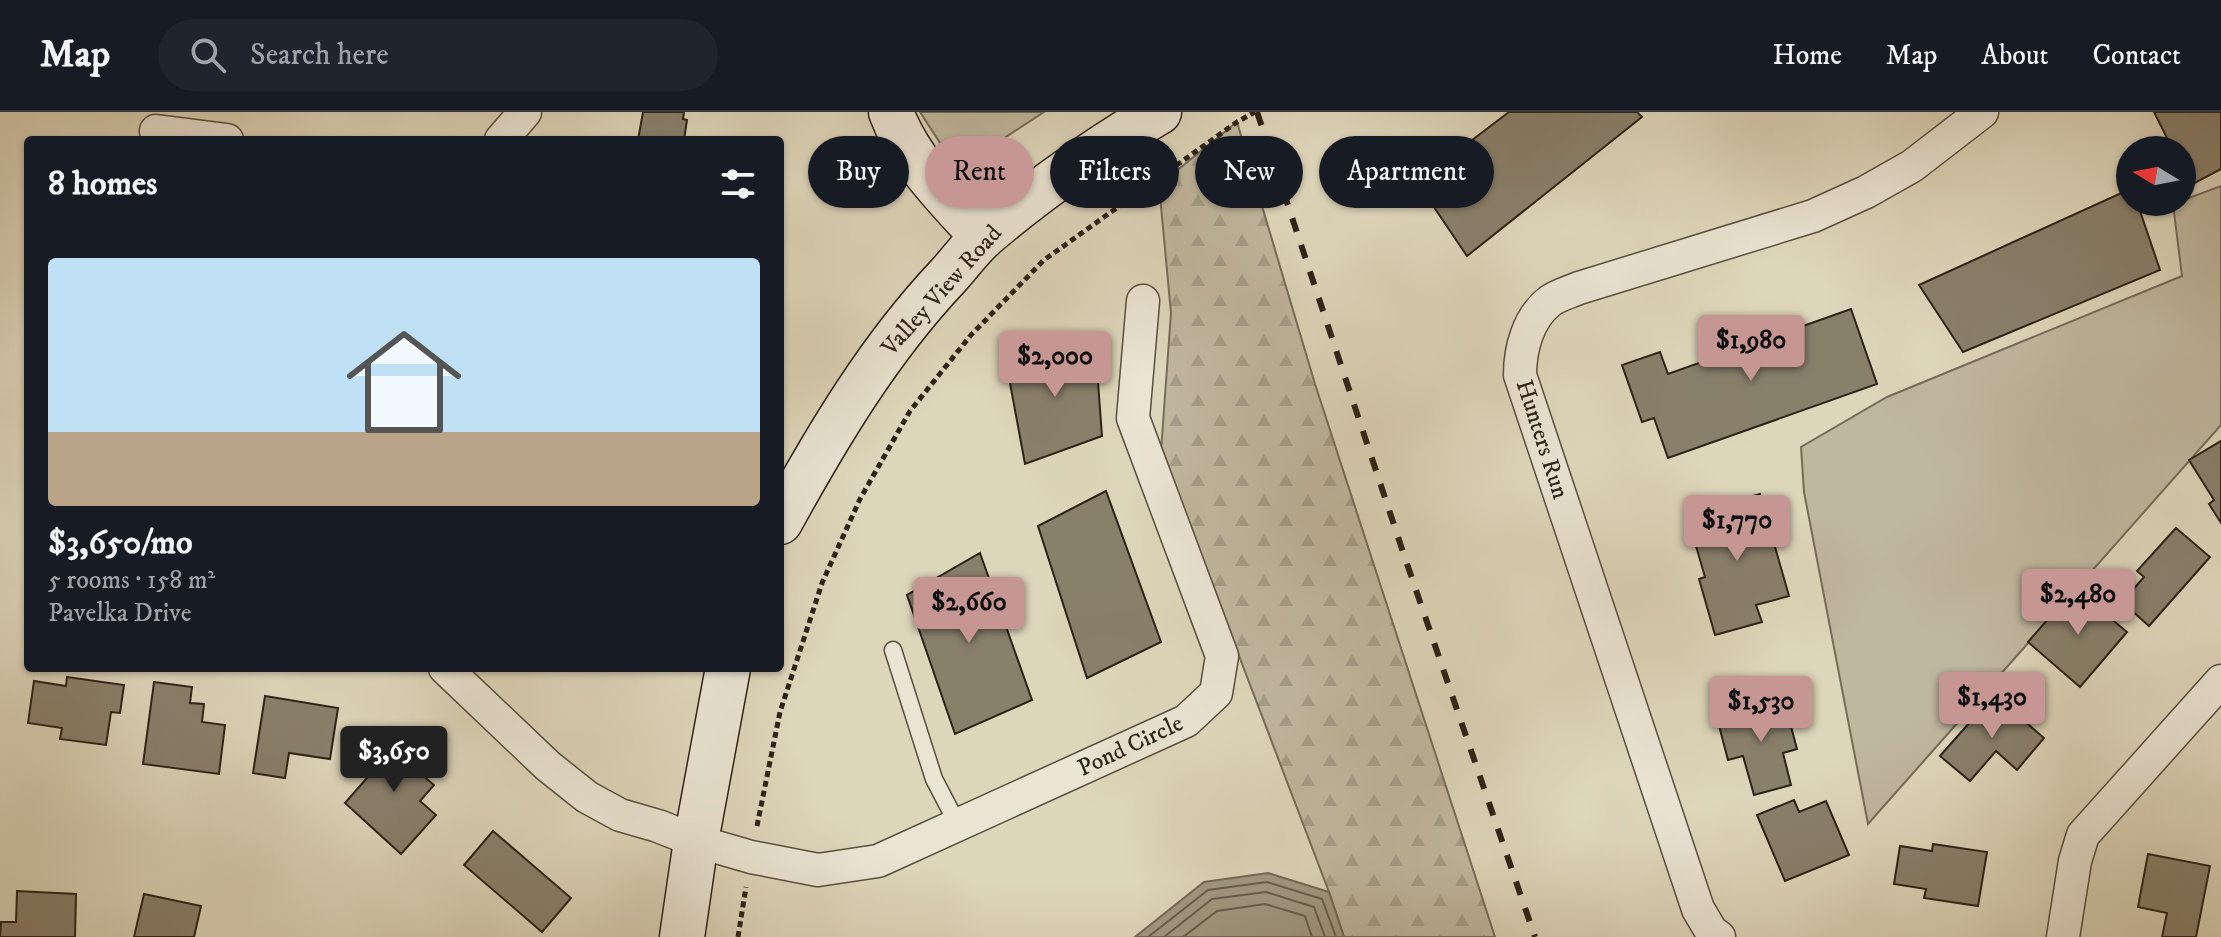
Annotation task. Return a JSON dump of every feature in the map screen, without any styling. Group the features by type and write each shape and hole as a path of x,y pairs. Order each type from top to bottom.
{"street":[{"path":"504,136 525,112"},
{"path":"891,112 896,126 934,184 983,237"},
{"name":"Valley View Road","path":"784,515 822,445 880,357 983,237 1098,149 1159,112"},
{"name":"Hunters Run","path":"1719,937 1711,931 1698,909 1520,375 1520,353 1533,322 1550,301 1579,288 1813,216 1866,192 1912,166 1982,112"},
{"path":"157,128 204,136"},
{"name":"Pond Circle","path":"449,672 548,766 587,797 620,815 751,857 818,870 878,861 1186,721 1216,693 1222,656 1133,418 1143,301"},
{"path":"682,937 727,672"},
{"path":"2063,937 2075,861 2083,835 2221,681"}],"lane":[{"path":"893,650 934,779 958,825"}],"path":[{"path":"738,937 780,712 822,583 860,499 910,411 971,335 1044,260 1255,112"}],"green space":[{"path":"920,112 1044,112 1007,136 936,136"},
{"path":"1237,122 1241,136 1220,136"},
{"path":"1195,156 1195,208 1263,208 1315,384 1495,937 1344,937 1161,451 1171,313 1161,208 1179,208 1179,169"},
{"path":"2221,186 2221,425 1868,824 1804,492 1801,447 1887,397 2182,276 2174,216 2196,216 2196,195"}],"water":[{"path":"1268,873 1329,892 1344,937 1135,937 1204,882"}],"building":[{"path":"643,112 684,112 683,119 687,120 685,136 639,136"},
{"path":"1509,112 1637,112 1642,117 1467,256 1435,208 1494,208 1494,136 1477,136"},
{"path":"2154,112 2221,112 2221,169 2196,182 2196,136 2166,136"},
{"path":"2116,195 2116,216 2142,216 2160,270 1963,352 1919,285"},
{"path":"1851,309 1877,384 1668,458 1654,418 1642,422 1622,365 1660,352 1668,374"},
{"path":"1095,342 1102,436 1025,464 1005,356"},
{"path":"2221,441 2221,523 2209,504 2214,500 2189,460"},
{"path":"1106,491 1161,642 1087,678 1038,526"},
{"path":"1760,494 1789,596 1756,605 1762,622 1715,635 1699,579 1705,577 1687,515"},
{"path":"2176,528 2210,557 2149,626 2122,602 2144,577 2137,571"},
{"path":"980,553 1032,700 955,734 907,595"},
{"path":"2075,588 2127,632 2080,687 2028,642"},
{"path":"67,677 124,685 120,713 111,712 106,745 60,739 62,728 28,723 34,681 66,686"},
{"path":"154,682 192,687 190,703 204,704 202,722 225,725 219,774 143,764"},
{"path":"1994,695 2044,738 2017,770 1996,751 1970,781 1940,756"},
{"path":"265,696 338,708 330,759 289,753 285,778 253,773"},
{"path":"1784,700 1797,749 1783,753 1791,785 1754,795 1743,756 1728,760 1717,718"},
{"path":"389,732 428,766 421,774 434,785 420,801 436,815 401,854 345,803 374,770 364,761"},
{"path":"1794,800 1799,812 1826,801 1849,855 1785,881 1757,815"},
{"path":"493,831 571,898 542,932 464,865"},
{"path":"1933,844 1987,852 1978,906 1924,898 1926,889 1894,884 1900,846 1932,851"},
{"path":"2148,854 2210,866 2196,937 2162,937 2167,913 2138,907"},
{"path":"17,891 76,894 75,937 0,937 1,922 16,922"},
{"path":"144,894 201,906 194,937 134,937"}],"railway":[{"path":"1257,112 1535,937"}]}
